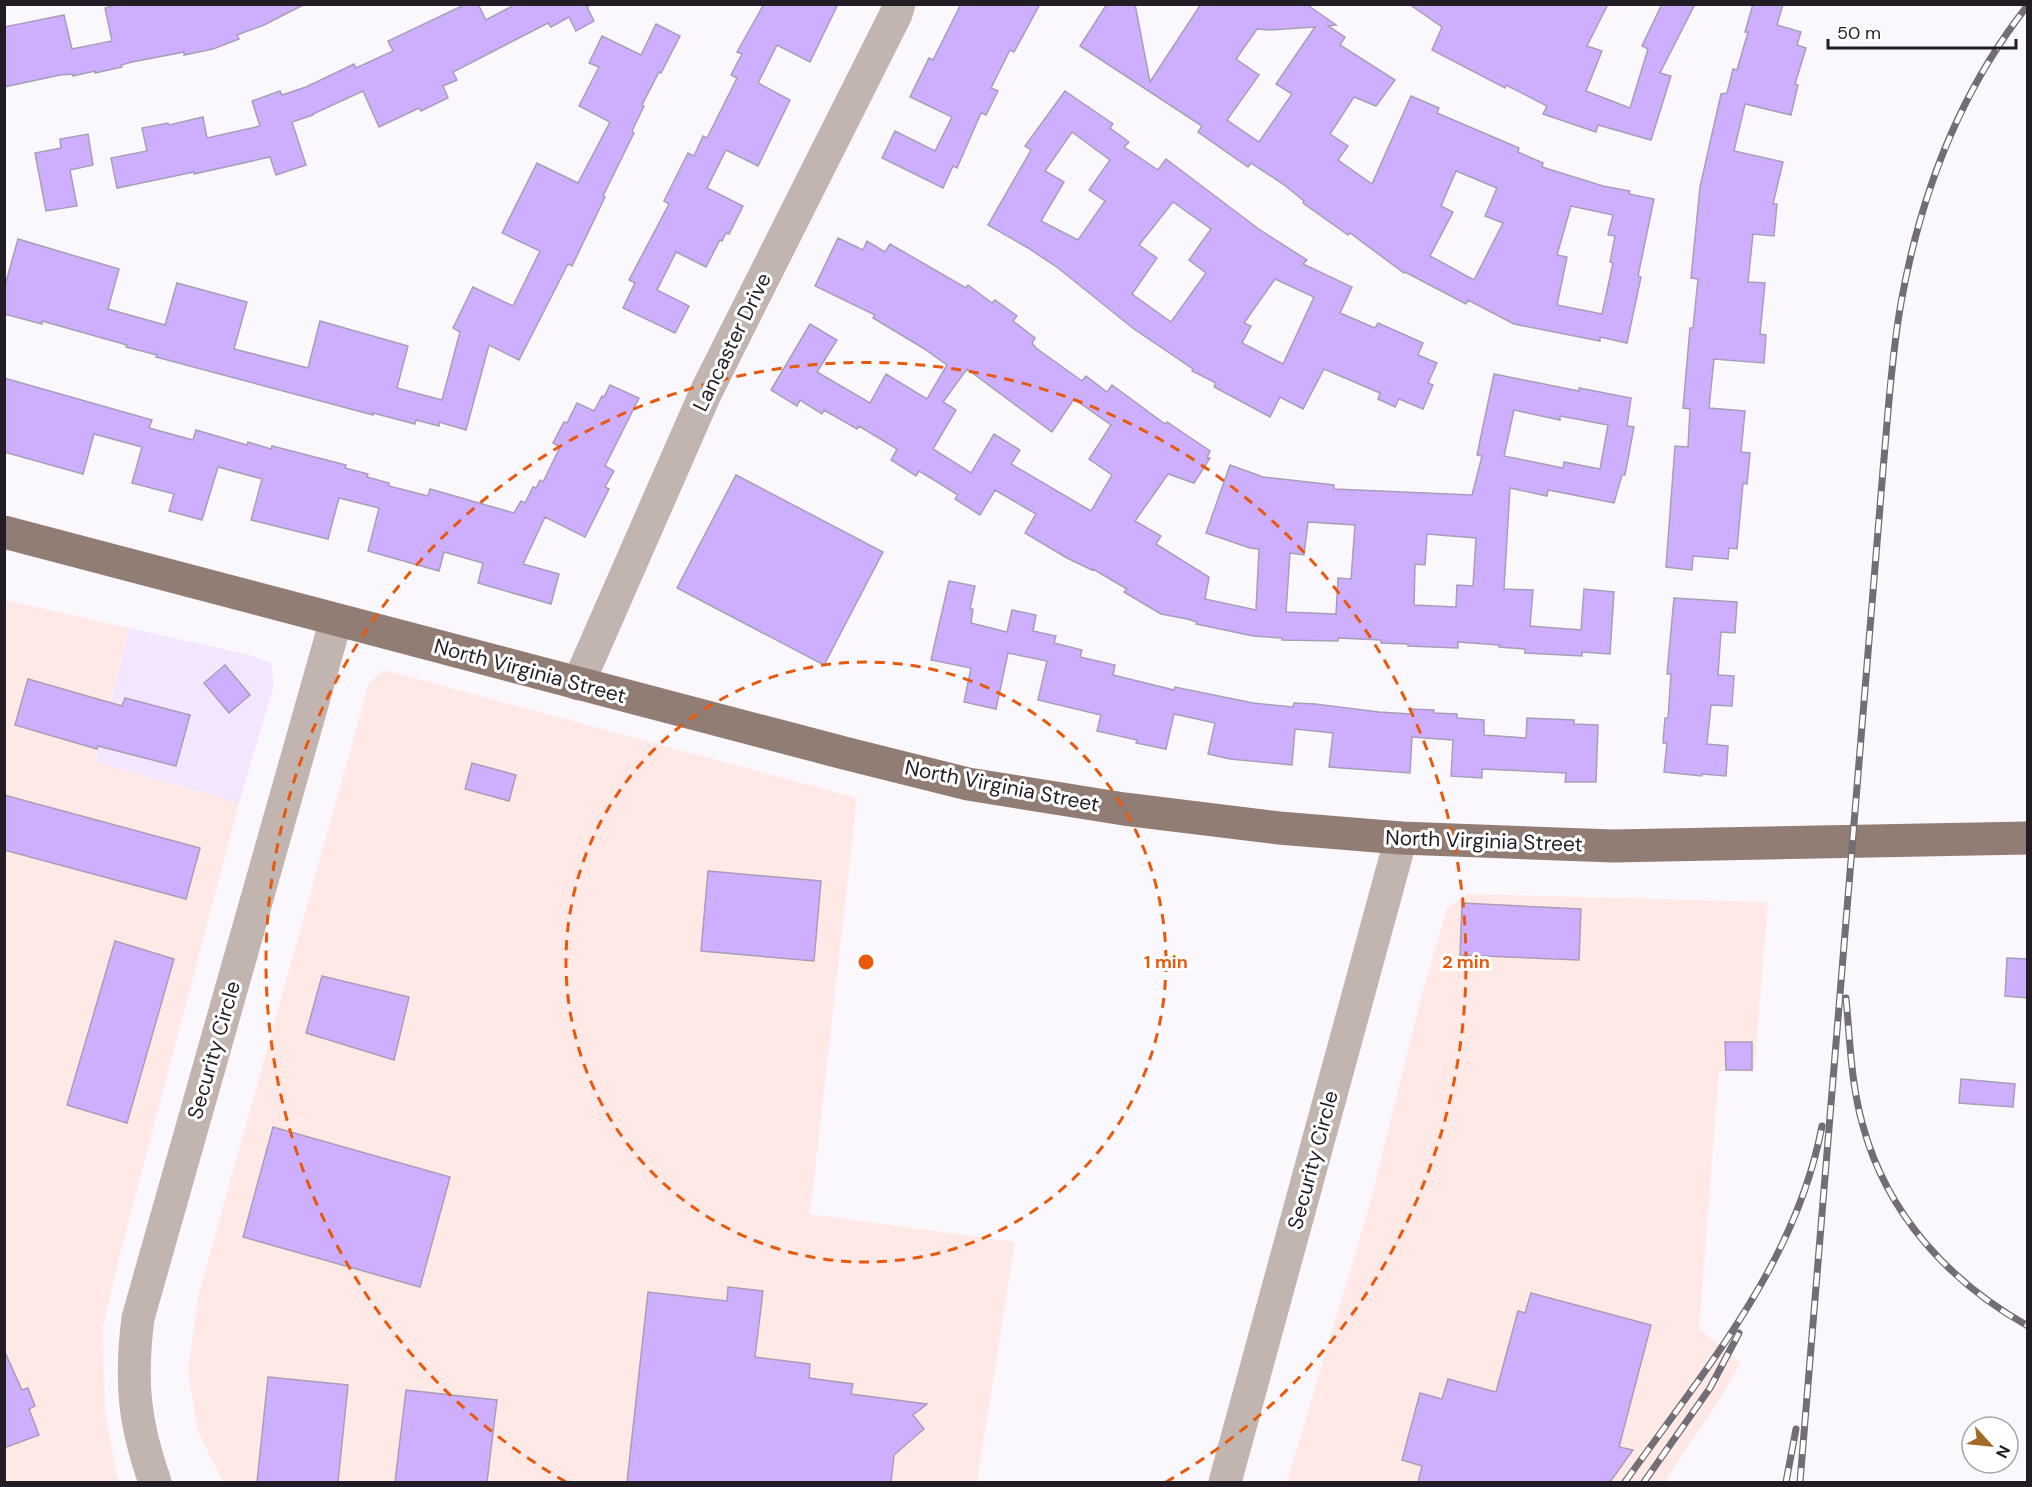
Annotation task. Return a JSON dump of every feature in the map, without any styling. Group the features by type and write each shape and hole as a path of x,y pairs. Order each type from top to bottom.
{"main road":[{"name":"North Virginia Street","path":"4,532 780,738 968,784 1136,810 1278,828 1401,838 1613,846 2028,838"}],"street":[{"name":"Lancaster Drive","path":"578,684 706,392 899,4"},
{"name":"Security Circle","path":"155,1482 142,1445 134,1400 133,1356 138,1318 336,620"},
{"name":"Security Circle","path":"1225,1482 1401,838"}],"shaded area":[{"path":"5,600 129,628 95,762 239,803 120,1254 103,1327 105,1412 117,1476 121,1482 5,1482"},
{"path":"129,628 246,654 271,663 274,685 239,803 95,762"},
{"path":"384,670 857,798 810,1214 1015,1242 977,1482 223,1482 198,1432 188,1372 198,1297 369,683"},
{"path":"1467,894 1768,902 1754,1072 1719,1071 1699,1329 1741,1363 1715,1407 1668,1476 1667,1482 1287,1482 1369,1207 1421,998 1447,908"}],"building":[{"path":"119,4 305,4 264,25 237,35 239,39 213,49 132,62 121,65 122,67 95,73 95,71 73,76 73,74 60,75 4,87 4,27 64,15 72,49 112,41 105,8"},
{"path":"466,4 478,4 486,20 516,4 592,4 587,7 594,21 576,31 569,17 551,27 548,23 453,72 457,80 443,86 448,98 421,111 419,108 379,127 363,91 313,115 292,122 306,165 276,175 270,157 117,188 111,158 147,151 142,128 168,123 169,125 203,117 207,138 260,126 252,101 280,91 282,95 306,87 354,64 356,68 393,51 388,41"},
{"path":"764,4 838,4 810,62 777,45 758,83 790,100 758,166 726,150 707,188 743,206 729,234 726,233 722,241 720,240 706,267 676,252 657,290 689,306 675,333 623,308 635,283 629,280 669,204 664,201 688,153 694,156 703,136 707,138 737,78 731,75 742,54 737,52"},
{"path":"961,4 1040,4 1014,52 1010,50 991,88 998,91 986,115 981,113 957,168 953,166 943,188 882,158 895,131 935,151 952,117 910,97 929,58 933,60"},
{"path":"1107,4 1135,4 1150,82 1201,4 1306,4 1336,25 1328,26 1345,37 1340,45 1395,80 1376,106 1354,97 1330,134 1348,146 1338,160 1372,184 1411,96 1439,108 1437,113 1519,148 1518,152 1543,163 1542,167 1603,186 1630,191 1629,194 1654,199 1627,343 1600,337 1600,341 1514,324 1468,300 1466,304 1404,273 1350,233 1348,235 1303,203 1304,201 1283,184 1251,163 1248,167 1198,132 1202,126 1080,46","holes":["1315,27 1276,84 1292,94 1259,142 1227,120 1259,75 1236,59 1257,29","1456,171 1497,188 1485,216 1503,223 1474,280 1430,256 1453,212 1441,206","1571,206 1613,215 1608,235 1615,236 1610,262 1613,263 1602,314 1557,305 1567,257 1557,255"]},
{"path":"1409,4 1608,4 1587,46 1602,51 1586,91 1630,108 1648,49 1642,46 1662,4 1695,4 1660,73 1671,76 1651,140 1598,125 1596,132 1543,114 1547,106 1506,85 1505,88 1432,50 1442,27"},
{"path":"1753,4 1783,4 1777,25 1801,32 1797,45 1806,48 1795,84 1798,85 1791,115 1745,104 1734,151 1783,162 1773,204 1777,204 1774,236 1753,234 1748,282 1765,283 1760,334 1766,335 1764,363 1714,359 1709,408 1745,411 1741,452 1750,453 1747,484 1743,483 1737,549 1729,548 1728,559 1693,556 1692,570 1666,567 1675,446 1688,447 1690,409 1683,408 1690,328 1693,328 1698,279 1691,278 1700,187 1721,94 1727,93 1733,69 1737,70"},
{"path":"656,24 680,36 642,105 644,106 632,131 634,133 603,196 605,197 572,266 568,264 519,360 489,345 466,430 439,422 439,426 416,420 415,424 373,413 373,415 156,357 157,355 126,347 127,345 42,321 42,324 4,314 4,289 18,239 119,269 108,309 165,325 177,283 247,302 234,349 308,368 320,321 408,346 397,388 442,400 460,332 453,328 473,287 513,306 540,251 502,233 537,163 578,183 610,122 579,106 599,67 589,63 602,36 641,55"},
{"path":"1065,91 1113,124 1110,128 1129,142 1124,147 1158,170 1166,159 1260,230 1307,260 1303,264 1352,287 1340,313 1375,328 1378,323 1423,343 1418,355 1437,363 1428,383 1433,385 1423,409 1399,399 1395,407 1378,399 1380,393 1324,369 1303,409 1280,397 1270,417 1214,387 1216,383 1192,371 1193,369 1134,329 1058,268 988,225 1031,150 1025,146","holes":["1072,132 1110,160 1089,190 1105,201 1078,240 1041,221 1064,182 1045,171","1173,202 1211,229 1189,260 1206,273 1171,322 1132,294 1157,258 1139,245","1275,279 1314,297 1283,364 1242,343 1251,326 1244,323"]},
{"path":"88,134 93,165 70,170 77,206 46,211 35,153 61,148 60,139"},
{"path":"838,238 863,250 867,241 885,252 890,244 966,288 968,285 992,303 995,300 1017,316 1013,321 1035,338 1032,343 1036,348 1082,381 1086,376 1107,392 1112,385 1165,424 1167,422 1210,451 1207,458 1210,458 1194,483 1168,474 1135,521 1161,536 1156,544 1209,577 1205,599 1256,610 1259,549 1206,533 1230,465 1263,477 1334,485 1334,489 1472,495 1482,456 1477,455 1494,374 1579,391 1579,388 1631,398 1627,426 1634,427 1625,475 1622,475 1614,503 1548,490 1547,496 1510,488 1504,589 1533,590 1530,626 1581,630 1584,589 1614,592 1610,654 1582,652 1582,656 1525,653 1525,649 1458,642 1458,648 1408,646 1408,644 1381,643 1381,640 1338,638 1338,641 1282,640 1282,638 1253,636 1196,624 1197,622 1187,619 1161,614 1124,592 1127,589 1025,533 1036,514 995,490 980,515 955,499 958,495 939,483 919,471 916,476 891,460 897,449 859,426 857,429 824,410 822,414 800,400 797,406 771,390 810,324 837,340 817,372 870,403 886,374 927,399 947,365 873,318 875,315 815,286","holes":["967,369 1052,432 1074,399 1111,425 1089,459 1112,475 1091,511 1011,464 1020,450 994,434 971,473 933,449 956,410 943,402","1514,410 1560,420 1560,416 1608,425 1600,469 1564,462 1563,468 1504,456","1308,522 1355,525 1351,579 1338,578 1336,614 1286,612 1290,553 1304,555","1427,534 1476,538 1473,586 1457,585 1456,607 1414,605 1415,564 1425,565"]},
{"path":"4,378 152,420 149,428 193,440 196,430 247,445 248,442 271,449 272,446 346,465 345,468 368,474 367,477 389,483 389,486 428,496 430,489 514,513 521,501 525,503 533,487 536,488 540,480 543,482 560,447 553,443 577,403 594,411 610,385 639,398 605,466 614,471 605,487 609,489 585,537 545,517 523,564 559,574 551,604 478,583 483,563 444,552 439,571 368,551 379,508 339,498 328,539 251,520 262,479 218,467 202,520 169,511 174,494 132,483 142,447 94,434 83,474 4,452"},
{"path":"736,475 883,552 824,665 677,588"},
{"path":"949,581 975,586 970,609 973,609 971,623 1007,632 1012,610 1036,615 1033,631 1056,636 1054,643 1082,650 1080,657 1115,665 1113,675 1174,690 1175,687 1253,703 1293,707 1294,703 1315,704 1411,714 1411,709 1434,710 1434,713 1457,714 1457,718 1484,720 1484,735 1526,738 1527,718 1574,720 1574,724 1598,725 1596,782 1565,782 1566,773 1482,769 1482,778 1451,776 1453,740 1412,737 1410,773 1329,767 1333,733 1295,729 1292,765 1230,759 1208,754 1215,723 1174,714 1166,749 1136,743 1137,740 1097,731 1101,715 1038,700 1047,661 1008,653 996,709 964,702 971,668 931,660"},
{"path":"1674,598 1737,602 1735,633 1721,632 1718,675 1734,676 1732,706 1711,705 1707,744 1728,746 1726,776 1664,772 1667,743 1663,743 1665,718 1668,718 1671,674 1667,674"},
{"path":"225,665 250,695 229,713 204,683"},
{"path":"28,679 122,706 125,698 190,715 176,766 98,746 97,749 15,725"},
{"path":"472,763 516,775 509,801 465,789"},
{"path":"4,795 200,848 186,899 4,850"},
{"path":"708,871 821,881 814,961 701,951"},
{"path":"1462,903 1581,909 1579,960 1460,955"},
{"path":"115,941 174,959 127,1123 67,1105"},
{"path":"2007,958 2028,959 2028,998 2005,996"},
{"path":"322,976 409,997 394,1060 306,1033"},
{"path":"1725,1042 1752,1042 1752,1070 1726,1070"},
{"path":"1961,1079 2015,1084 2013,1107 1959,1103"},
{"path":"273,1127 450,1177 420,1287 243,1237"},
{"path":"728,1287 763,1291 755,1357 810,1364 809,1378 853,1384 851,1394 927,1404 913,1415 924,1429 894,1455 891,1482 627,1482 648,1292 727,1301"},
{"path":"1531,1293 1651,1325 1619,1447 1633,1450 1610,1482 1418,1482 1422,1466 1402,1460 1420,1393 1442,1399 1448,1379 1496,1392 1518,1311 1525,1313"},
{"path":"4,1350 22,1390 28,1388 35,1406 29,1409 39,1435 4,1448"},
{"path":"268,1377 348,1385 338,1482 257,1482"},
{"path":"406,1390 497,1400 487,1482 395,1482"}],"railway":[{"path":"1800,1482 1890,387 1901,303 1919,223 1946,146 1982,73 2028,5"},
{"path":"1846,998 1859,1110 1874,1158 1888,1188 1905,1216 1947,1267 1972,1289 2028,1326"},
{"path":"1625,1482 1715,1357 1769,1270 1791,1224 1809,1176 1822,1126"},
{"path":"1644,1482 1710,1388 1739,1333"},
{"path":"1786,1482 1796,1429"}]}
